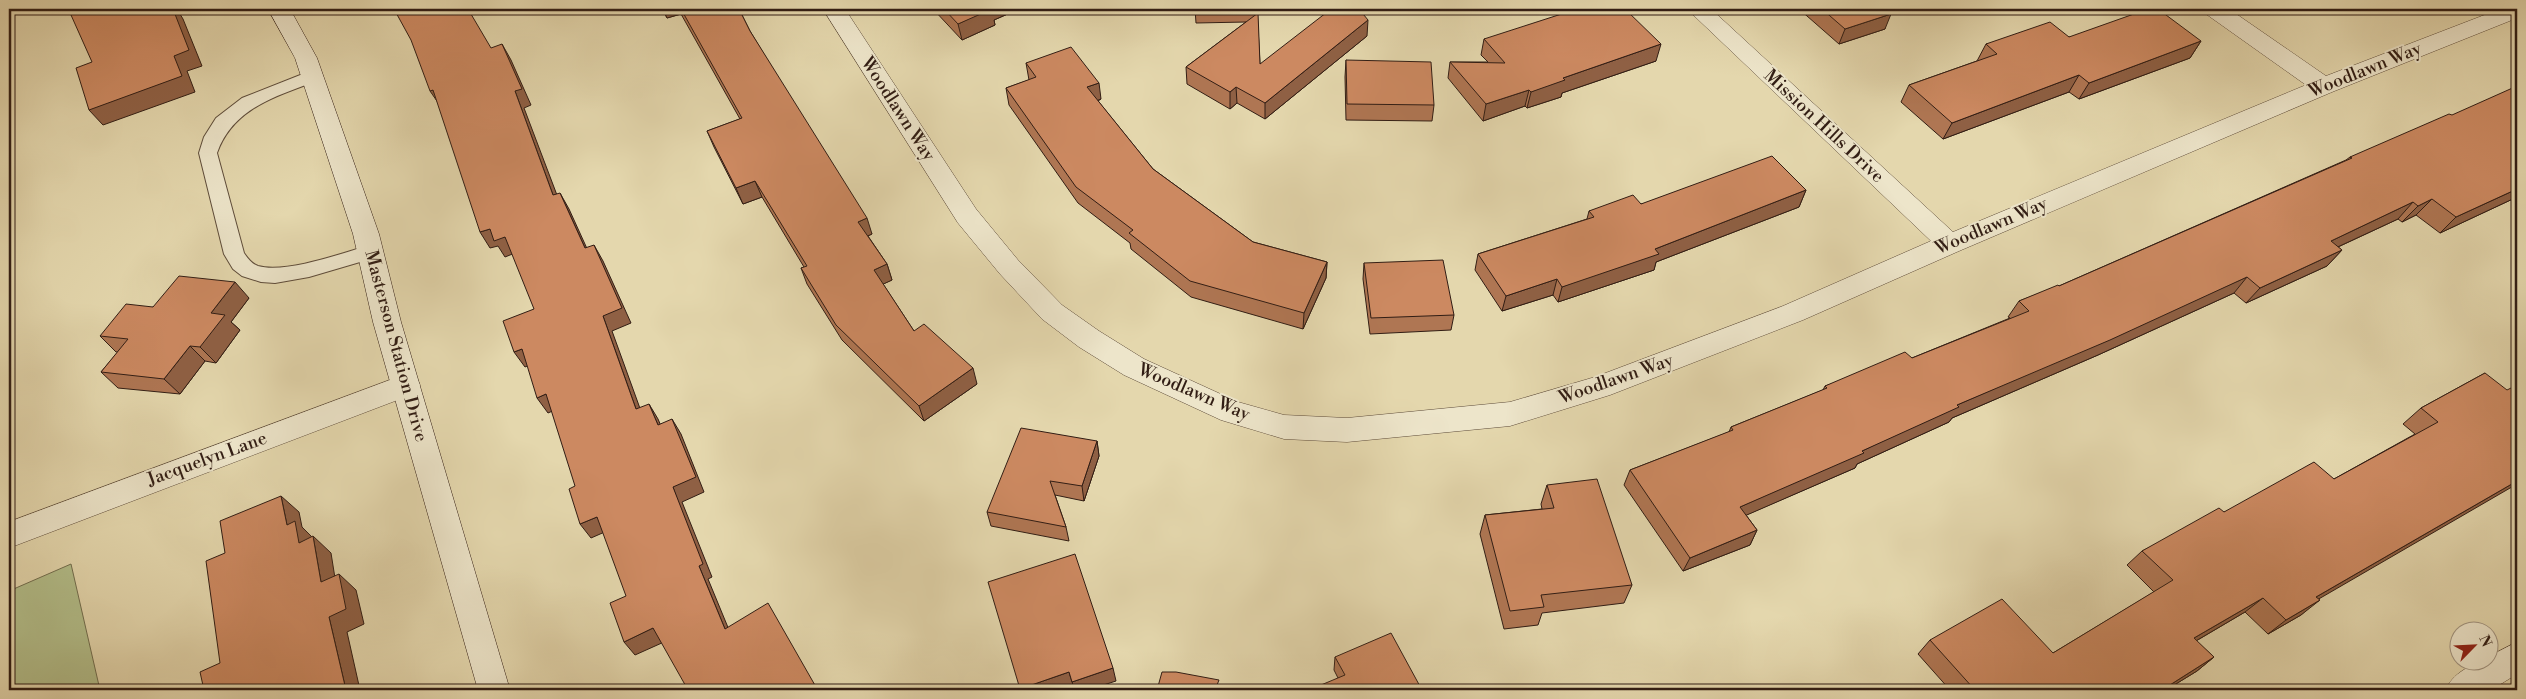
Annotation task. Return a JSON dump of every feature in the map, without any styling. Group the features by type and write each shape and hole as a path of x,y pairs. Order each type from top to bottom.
{"street":[{"name":"Masterson Station Drive","path":"279,9 306,58 313,76 370,252 387,322 494,690"},
{"name":"Woodlawn Way","path":"834,9 967,216 1009,267 1052,312 1088,339 1134,367 1231,412 1284,427 1347,430 1510,414 1600,387 1794,313 1950,244 2324,86 2517,10"},
{"name":"Mission Hills Drive","path":"1698,9 1950,244"},
{"path":"2214,9 2324,86"},
{"name":"Jacquelyn Lane","path":"9,535 406,385"},
{"path":"2462,690 2517,657"}],"lane":[{"path":"313,76 252,100 228,117 210,140 208,152 234,254 240,264 249,271 264,275 302,270 370,252"}],"green space":[{"path":"71,564 100,690 9,690 9,591"}],"building":[{"path":"87,9 173,9 189,50 174,56 182,76 89,110 76,68 92,62 71,15"},
{"path":"394,9 468,9 491,48 502,44 522,89 515,91 553,195 560,193 585,248 594,245 622,308 603,316 636,409 649,404 658,425 672,419 696,477 673,487 703,564 699,566 725,629 768,603 816,687 814,690 688,690 653,628 624,642 610,603 626,596 597,517 580,524 569,489 575,486 546,394 537,398 522,349 514,352 503,321 534,309 505,237 494,241 490,229 480,232 433,90 430,91 411,40"},
{"path":"681,9 739,9 750,31 867,218 858,222 887,264 874,270 914,331 924,324 973,368 919,406 836,325 801,268 807,266 755,181 736,188 707,131 742,118"},
{"path":"944,9 992,9 958,24"},
{"path":"1331,9 1359,9 1368,20 1265,103 1236,87 1230,92 1186,67 1258,13 1260,64"},
{"path":"1577,9 1625,9 1661,44 1563,78 1565,80 1531,92 1529,90 1486,104 1450,62 1505,63 1484,39"},
{"path":"1822,9 1886,9 1891,14 1845,29"},
{"path":"2148,9 2158,9 2201,41 2089,83 2079,75 1952,123 1909,85 1997,54 1986,44 2050,22 2069,37"},
{"path":"1071,47 1099,83 1087,87 1153,169 1253,242 1327,262 1304,313 1190,281 1129,233 1133,230 1076,187 1006,88 1036,77 1026,63"},
{"path":"1346,60 1431,62 1434,105 1347,104"},
{"path":"2517,86 2517,189 2456,217 2432,199 2418,206 2413,202 2331,241 2342,250 2260,288 2247,277 2110,340 1957,405 1959,407 1862,451 1864,453 1740,507 1757,530 1690,558 1630,470 1733,430 1731,427 1827,388 1825,386 1905,352 1912,358 2029,311 2019,301 2059,286 2352,158 2350,157"},
{"path":"1772,156 1806,190 1655,249 1659,254 1562,287 1557,279 1506,296 1478,254 1594,217 1589,211 1633,195 1641,204"},
{"path":"1443,260 1454,315 1371,318 1364,263"},
{"path":"179,276 235,282 211,313 225,315 200,347 190,346 164,379 101,372 128,339 100,336 126,304 153,307"},
{"path":"2485,373 2507,390 2517,385 2517,481 2316,597 2320,600 2286,620 2263,598 2194,638 2214,657 2162,690 1972,690 1974,689 1930,640 2002,599 2053,653 2173,580 2142,551 2219,508 2224,512 2314,462 2334,479 2438,422 2421,408"},
{"path":"1021,428 1097,441 1082,486 1050,481 1066,527 987,512"},
{"path":"1597,479 1632,585 1541,595 1544,607 1510,611 1485,515 1554,508 1547,485"},
{"path":"281,496 287,525 295,521 299,543 313,536 321,582 339,574 346,609 329,617 346,690 204,690 200,672 220,663 206,561 225,553 220,521"},
{"path":"1075,554 1113,668 1072,682 1069,672 1020,689 988,582"},
{"path":"1391,633 1422,690 1309,690 1345,675 1335,657"},
{"path":"1162,672 1176,672 1219,680 1217,685 1244,690 1157,690"}]}
